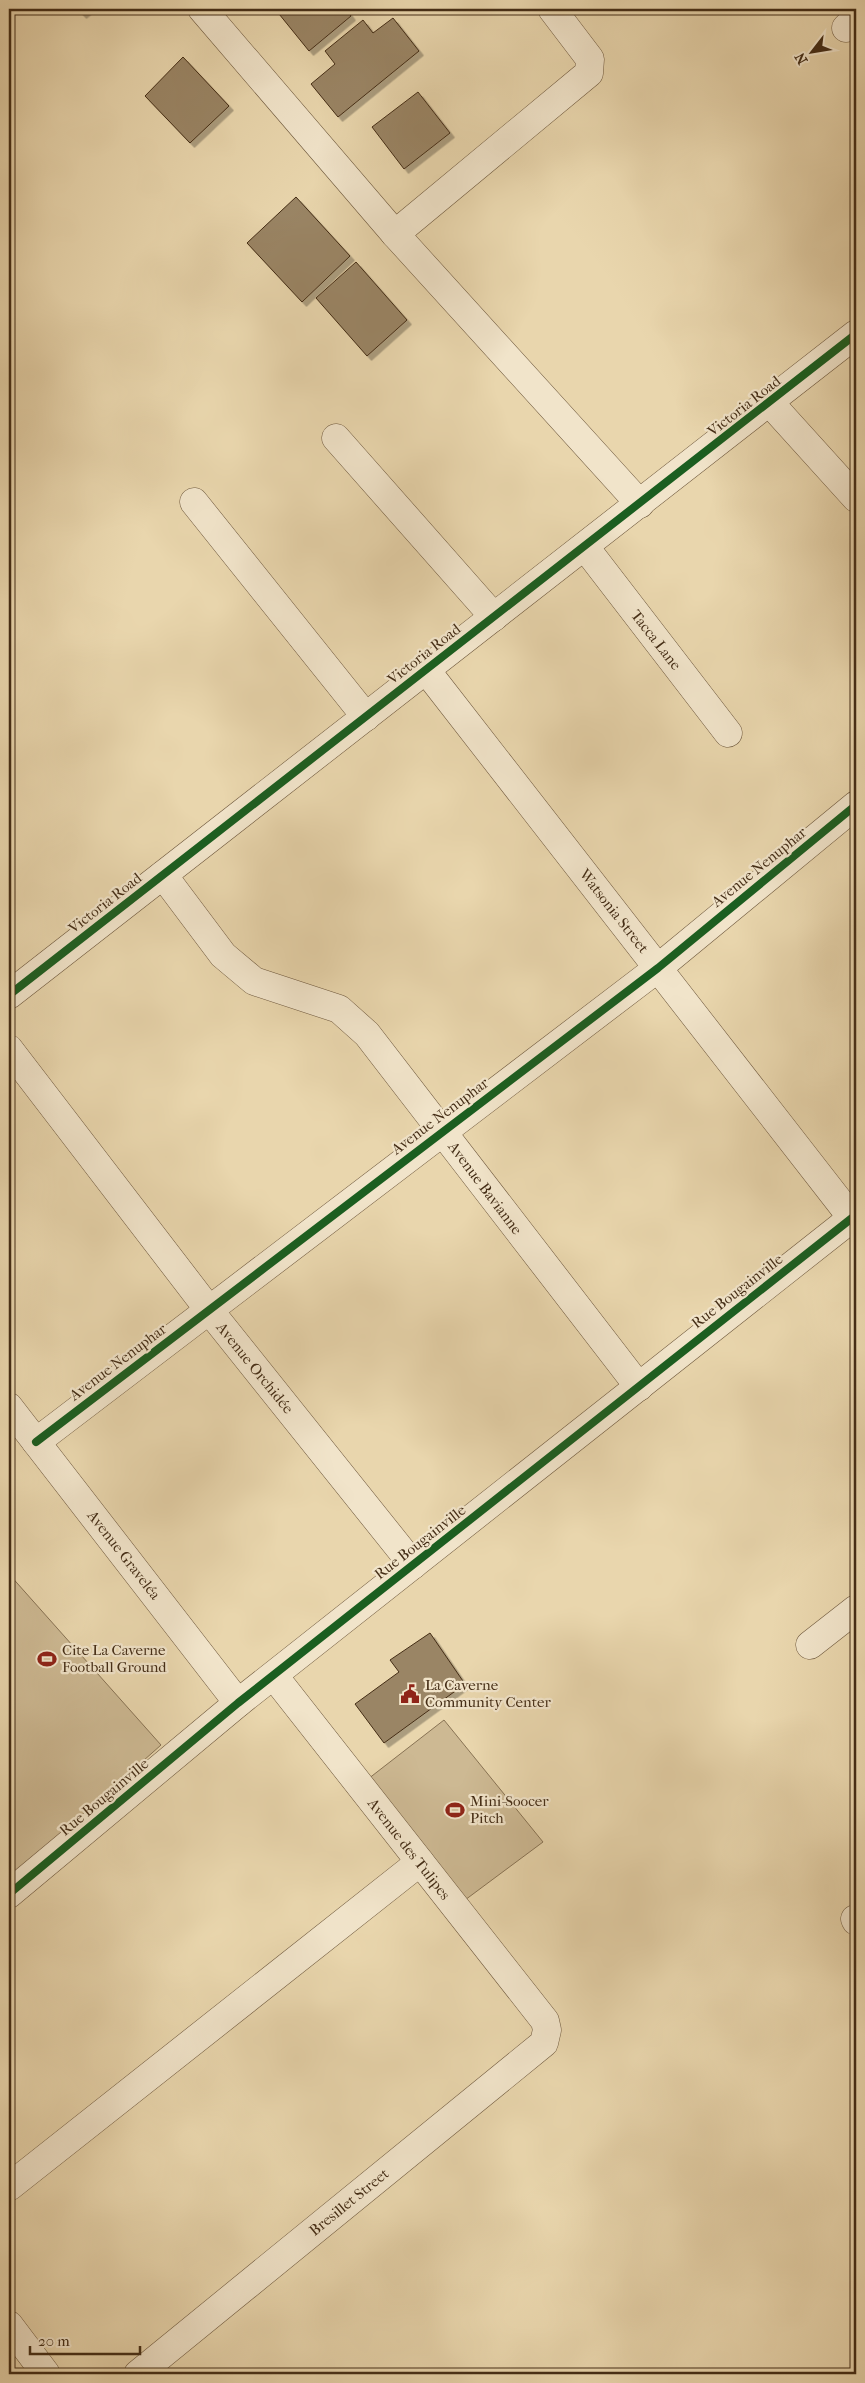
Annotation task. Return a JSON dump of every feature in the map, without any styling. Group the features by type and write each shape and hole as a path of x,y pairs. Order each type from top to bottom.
{"street":[{"path":"202,9 394,234 640,504"},
{"path":"394,234 589,73 590,60 552,9"},
{"name":"Victoria Road","path":"9,995 856,334"},
{"path":"770,403 856,498"},
{"path":"336,438 494,617"},
{"path":"194,502 366,717"},
{"name":"Tacca Lane","path":"585,547 728,733"},
{"name":"Watsonia Street","path":"426,670 854,1221"},
{"name":"Avenue Nenuphar","path":"36,1442 658,968 856,806"},
{"name":"Avenue Bavianne","path":"163,875 223,954 254,980 339,1009 367,1034 639,1386"},
{"name":"Avenue Orchidée","path":"9,1049 209,1310 413,1565"},
{"name":"Rue Bougainville","path":"9,1894 238,1704 639,1386 854,1221"},
{"name":"Avenue Graveléa","path":"9,1407 238,1704"},
{"path":"810,1645 856,1609"},
{"name":"Avenue des Tulipes","path":"274,1676 545,2021"},
{"path":"9,2187 420,1862"},
{"name":"Bresillet Street","path":"138,2374 544,2043 547,2030 545,2021"},
{"path":"9,2325 46,2374"}],"shaded area":[{"name":"Cite La Caverne Football Ground","path":"9,1574 161,1745 9,1880"},
{"name":"Mini-Soocer Pitch","path":"444,1720 543,1842 465,1900 368,1779"}],"building":[{"path":"77,9 88,9 82,14"},
{"path":"275,9 346,9 351,16 309,51"},
{"path":"393,18 419,51 338,117 311,84 335,64 325,51 363,20 373,33"},
{"path":"183,57 229,106 190,143 145,96"},
{"path":"418,92 450,133 404,169 372,127"},
{"path":"296,197 350,256 302,302 247,243"},
{"path":"356,262 407,320 367,356 316,298"},
{"name":"La Caverne Community Center","path":"430,1633 465,1684 384,1743 355,1704 399,1672 390,1660"}],"cycle path":[{"path":"9,995 856,334"},
{"path":"36,1442 658,968 856,805"},
{"path":"9,1894 238,1703 852,1218"}],"place":[{"name":"Cite La Caverne Football Ground","path":"47,1659"},
{"name":"La Caverne Community Center","path":"410,1694"},
{"name":"Mini-Soocer Pitch","path":"455,1810"}]}
